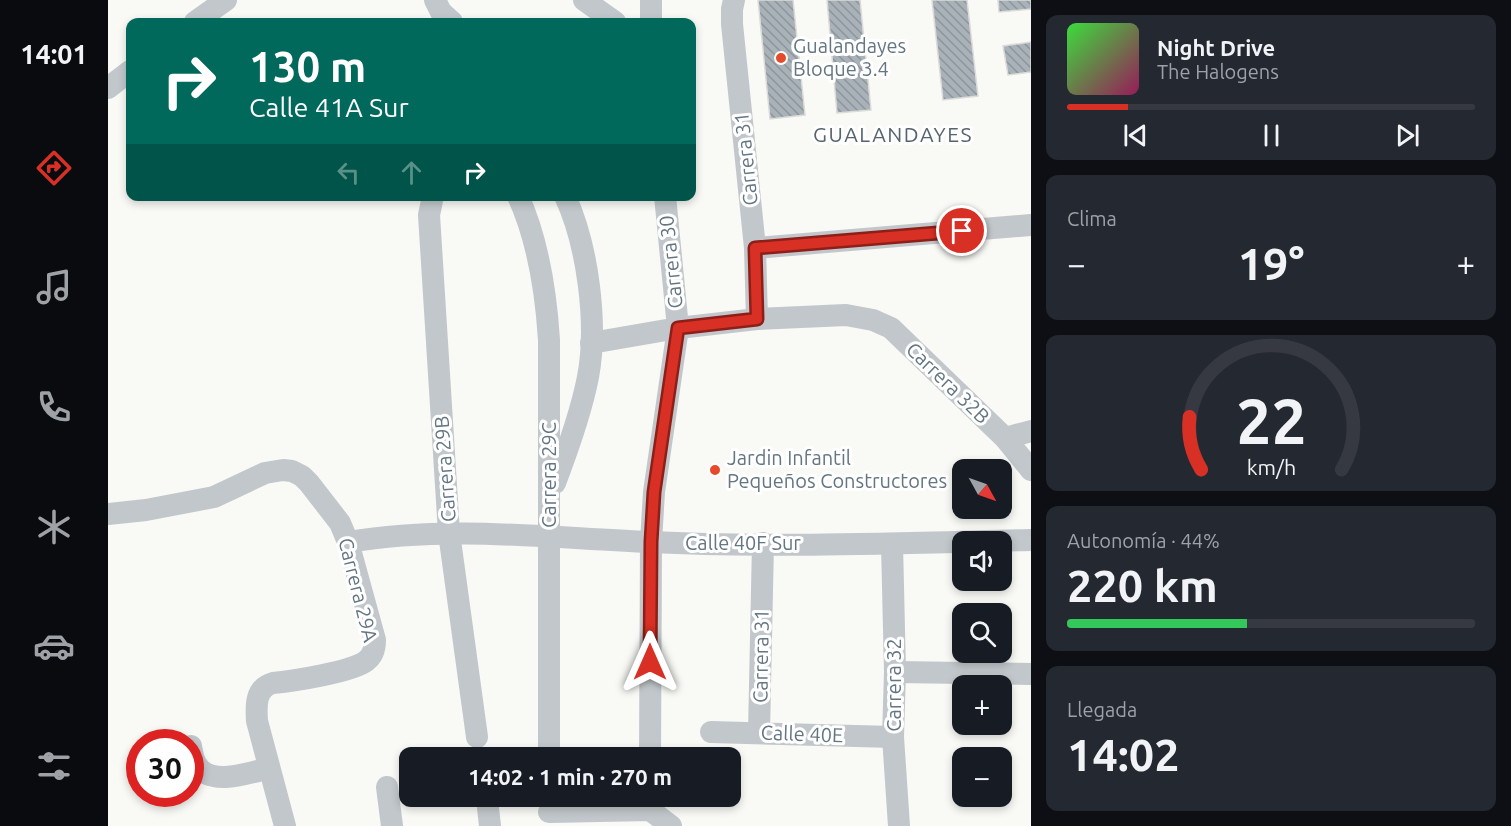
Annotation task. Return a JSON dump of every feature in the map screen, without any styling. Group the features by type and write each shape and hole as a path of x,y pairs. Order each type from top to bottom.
{"street":[{"path":"435,0 441,12 448,18"},
{"path":"584,0 609,18"},
{"path":"651,0 651,18"},
{"name":"Carrera 31","path":"734,0 732,24 755,248 757,319"},
{"path":"199,18 215,3"},
{"path":"108,88 126,74"},
{"name":"Carrera 29B","path":"431,201 429,215 449,533 477,737"},
{"name":"Carrera 29C","path":"520,201 528,218 547,305 549,340 549,747"},
{"path":"550,495 569,447 579,412 588,377 591,343 589,286 578,229 567,201"},
{"name":"Carrera 30","path":"650,747 651,542 657,462 678,328 665,201"},
{"path":"755,248 1031,225"},
{"name":"Carrera 32B","path":"757,319 846,315 873,320 891,328 1005,438 1031,470"},
{"path":"591,343 678,328 757,319"},
{"name":"Carrera 32B","path":"1005,438 1031,431"},
{"name":"Carrera 29A","path":"108,514 146,510 214,497 265,473 283,470 292,471 302,477 327,504 340,523 348,542 375,640 372,655 365,662 323,675 267,684 261,690 256,704 257,721 269,768"},
{"name":"Calle 40F Sur","path":"348,542 395,534 449,533 549,535 651,542 892,543 1031,540"},
{"name":"Carrera 31","path":"759,733 763,543"},
{"name":"Carrera 32","path":"892,543 895,672 893,737 899,826"},
{"path":"895,672 1031,674"},
{"name":"Calle 40E","path":"711,732 893,737"},
{"path":"204,772 215,777 269,768 285,826"},
{"path":"387,787 392,826"},
{"path":"549,811 600,807"},
{"path":"654,807 671,826"}],"building":[{"name":"Gualandayes Bloque 3.4","path":"758,0 793,0 805,115 770,119"},
{"path":"827,0 860,0 871,110 837,113"},
{"path":"932,0 967,0 978,96 943,100"},
{"path":"998,0 1031,0 1031,9 999,12"},
{"path":"1031,42 1031,72 1008,75 1003,46"}],"place":[{"name":"Gualandayes Bloque 3.4","path":"781,58"},
{"name":"Jardin Infantil Pequeños Constructores","path":"715,470"}],"district":[{"name":"GUALANDAYES","path":"893,135"}],"route":[{"path":"650,662 651,542 654,492 678,328 757,319 755,248 962,231"}]}
